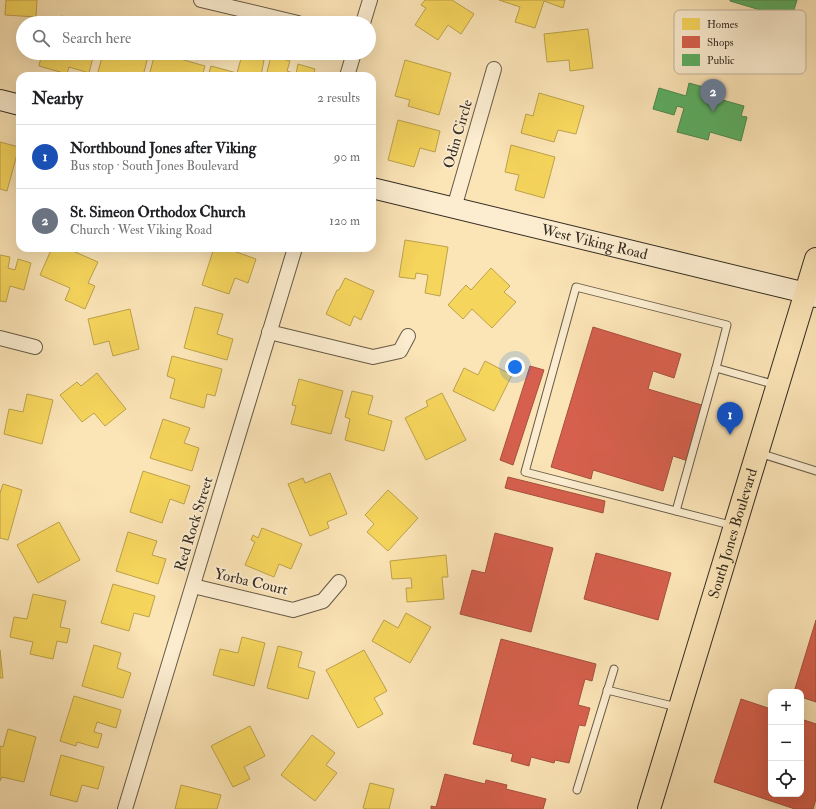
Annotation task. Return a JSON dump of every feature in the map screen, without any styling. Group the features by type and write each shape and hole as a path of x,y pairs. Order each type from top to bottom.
{"main road":[{"name":"South Jones Boulevard","path":"654,808 680,707 757,453 778,386 811,295 816,259"}],"street":[{"path":"201,0 268,16"},
{"path":"365,16 370,0"},
{"path":"348,72 352,60"},
{"name":"Odin Circle","path":"454,208 494,69"},
{"path":"0,100 16,104"},
{"name":"West Viking Road","path":"376,189 811,295"},
{"name":"Red Rock Street","path":"125,809 294,252"},
{"path":"270,332 373,357 400,351 408,336"},
{"path":"0,338 35,347"},
{"name":"Yorba Court","path":"193,586 293,610 323,601 339,582"}],"lane":[{"path":"676,511 727,325 576,287 525,472 676,511 735,526"},
{"path":"716,368 778,386"},
{"path":"757,453 816,471"},
{"path":"577,790 614,669"},
{"path":"607,690 680,707"}],"building: Homes":[{"path":"6,0 37,0 36,16 5,15"},
{"path":"425,0 452,0 474,14 461,34 448,25 438,40 415,25 426,8 421,5"},
{"path":"499,0 565,0 563,8 544,1 535,28 515,22 520,7"},
{"path":"588,29 593,68 570,71 569,60 547,62 544,34"},
{"path":"40,60 92,60 89,72 69,67 68,72 60,72 39,66"},
{"path":"101,60 147,60 144,72 98,72"},
{"path":"153,60 184,60 205,66 203,72 150,72"},
{"path":"241,60 264,60 262,72 237,72"},
{"path":"270,60 290,61 287,71 290,72 267,72"},
{"path":"405,60 451,73 439,115 408,106 410,100 395,96"},
{"path":"298,64 315,69 314,72 296,72"},
{"path":"211,66 233,72 209,72"},
{"path":"539,93 584,106 576,134 558,130 554,142 521,133 526,114 533,116"},
{"path":"398,120 440,131 435,152 420,148 414,167 388,160"},
{"path":"0,142 16,146 16,158 7,191 0,189"},
{"path":"511,145 555,157 544,198 515,190 519,175 505,172"},
{"path":"405,240 448,247 440,296 425,293 428,275 416,273 415,279 399,277"},
{"path":"50,252 75,252 98,262 88,283 95,286 85,309 65,300 70,288 40,275"},
{"path":"213,252 236,252 256,259 248,283 235,278 229,294 202,285"},
{"path":"0,255 10,257 8,268 15,270 18,259 31,263 24,290 10,286 6,302 0,301"},
{"path":"491,268 510,286 504,292 516,302 492,328 472,309 463,319 448,305 466,285 471,290"},
{"path":"345,278 374,291 361,320 354,316 350,326 326,314 337,290 339,290"},
{"path":"195,307 223,314 217,334 233,339 227,360 184,348"},
{"path":"130,309 139,349 113,356 109,341 94,345 88,319"},
{"path":"172,356 222,369 215,396 207,394 204,408 170,398 175,379 167,376"},
{"path":"485,361 512,375 494,411 453,391 464,368 478,375"},
{"path":"97,373 126,409 105,426 94,413 82,422 60,395 77,382 81,386"},
{"path":"299,379 343,391 331,434 291,424 296,406 292,405"},
{"path":"352,391 373,396 368,414 392,421 384,451 345,440 350,419 345,417"},
{"path":"442,393 466,440 426,460 405,418 428,406 426,401"},
{"path":"27,394 53,400 42,444 4,434 9,409 23,412"},
{"path":"163,419 190,428 184,443 199,448 192,471 150,458"},
{"path":"143,471 190,486 184,504 170,499 162,523 130,512"},
{"path":"330,473 347,514 327,522 329,528 310,536 288,484 303,478 305,483"},
{"path":"3,484 22,490 8,540 0,538 0,493"},
{"path":"388,490 418,518 388,551 367,532 374,524 365,515"},
{"path":"59,522 80,560 38,583 17,545"},
{"path":"262,528 302,544 291,569 279,564 274,577 245,565 255,542 251,540 253,535 258,538"},
{"path":"128,532 157,541 152,555 166,559 158,584 116,571"},
{"path":"446,555 448,577 442,577 444,599 407,602 406,588 412,588 411,578 392,579 390,561"},
{"path":"113,584 155,596 149,617 134,613 129,631 101,623"},
{"path":"33,594 66,601 60,627 70,629 67,643 57,641 53,659 30,654 33,642 10,637 14,617 27,619"},
{"path":"406,613 431,627 410,663 372,641 384,620 398,628"},
{"path":"242,637 265,643 254,686 213,675 220,649 238,653"},
{"path":"94,645 121,653 117,668 131,673 123,698 82,686"},
{"path":"278,646 302,652 298,667 315,672 308,699 267,688"},
{"path":"0,650 3,678 0,678"},
{"path":"364,650 387,691 374,698 383,714 358,728 326,670"},
{"path":"74,696 121,710 116,728 97,722 94,732 102,734 98,748 77,742 76,746 60,741"},
{"path":"250,726 265,756 244,767 250,779 233,787 211,746"},
{"path":"8,729 36,737 24,782 2,777 0,781 0,746 3,747"},
{"path":"312,735 335,753 326,765 337,773 315,801 281,775"},
{"path":"61,755 104,767 98,789 82,785 77,802 50,795"},
{"path":"370,783 394,789 389,809 363,808"},
{"path":"181,785 221,795 217,809 175,809"}],"building: Shops":[{"path":"593,327 681,354 674,378 653,371 648,389 705,406 688,461 673,456 663,491 593,470 591,479 551,467"},
{"path":"530,366 544,370 513,465 500,460"},
{"path":"508,477 605,501 603,513 505,488"},
{"path":"495,533 553,548 531,632 460,614 472,570 485,573"},
{"path":"596,553 671,573 658,620 584,599"},
{"path":"816,620 816,702 804,698 804,689 795,689"},
{"path":"501,639 596,664 592,681 585,679 578,705 590,708 585,726 579,725 569,763 555,760 554,763 531,757 529,766 511,761 513,754 473,744"},
{"path":"741,699 768,708 768,797 804,797 804,720 816,724 816,799 813,809 795,809 714,782"},
{"path":"445,774 485,784 486,780 507,785 506,789 546,799 543,809 431,809 431,806 436,807"}],"building: Public":[{"path":"797,0 794,10 760,10 730,1"},
{"path":"689,83 721,92 719,99 744,106 741,116 747,117 741,141 710,132 708,140 677,132 684,108 677,106 674,115 653,109 659,88 686,96"}],"place":[{"name":"St. Simeon Orthodox Church","path":"713,112"},
{"name":"Northbound Jones after Viking","path":"730,435"}]}
